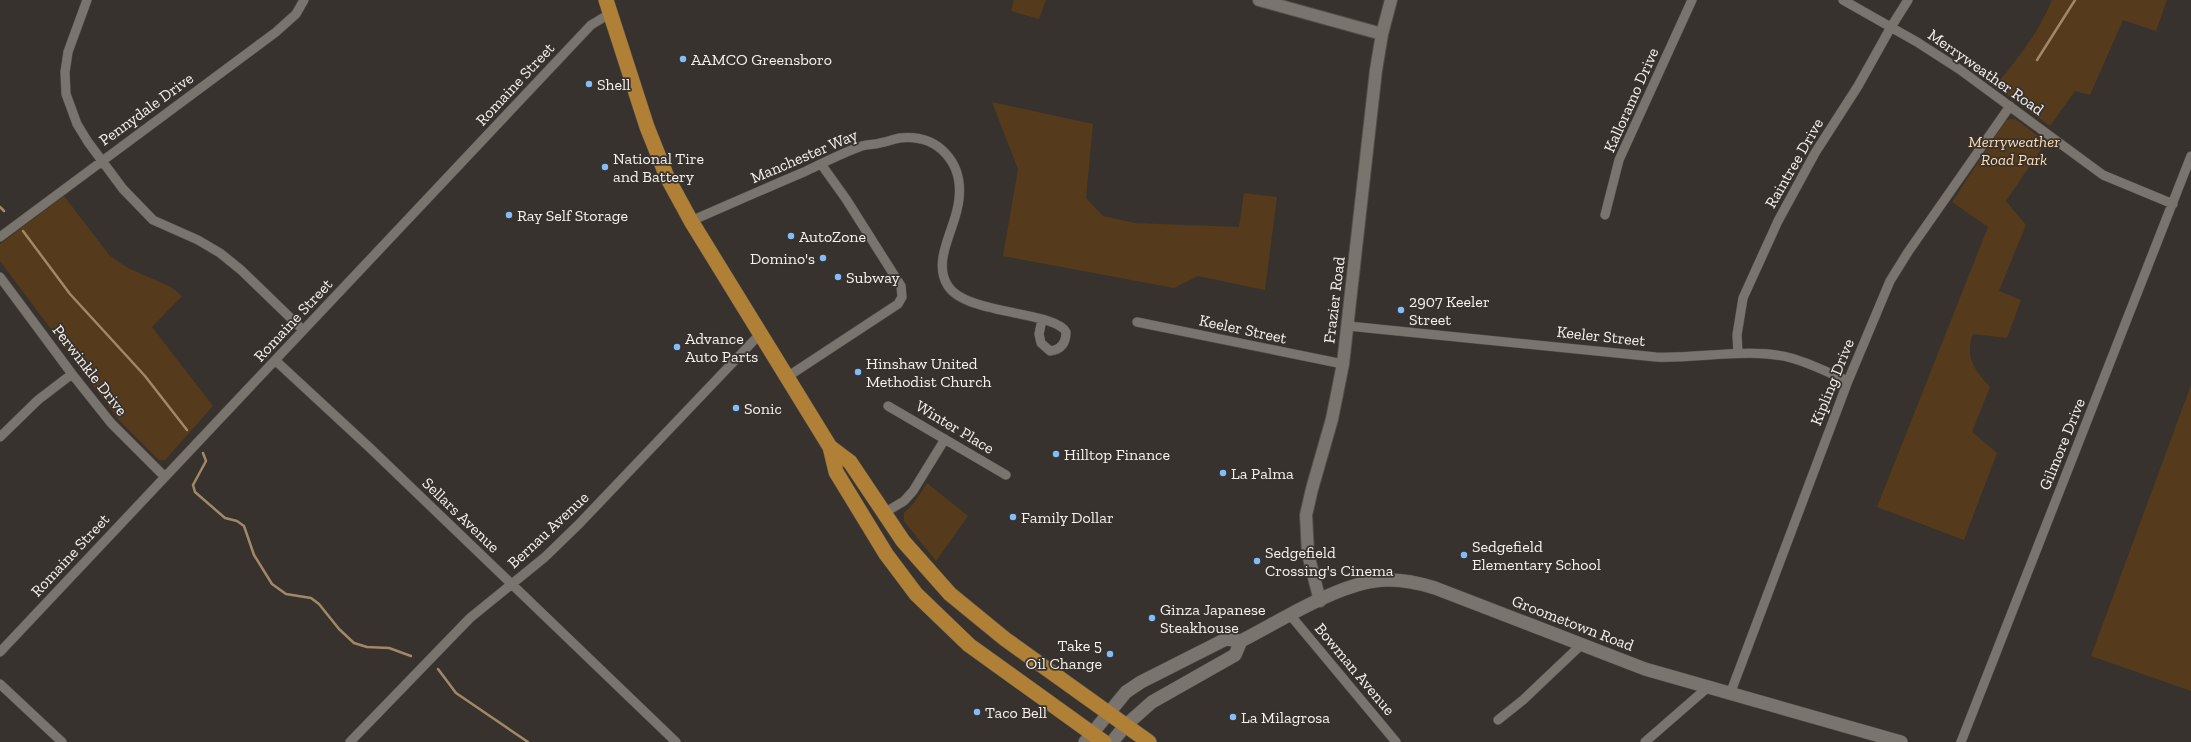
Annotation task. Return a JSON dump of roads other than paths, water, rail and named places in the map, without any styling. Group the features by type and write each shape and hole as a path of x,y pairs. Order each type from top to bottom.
{"main road":[{"path":"609,6 647,127 667,177 691,221 830,446 836,472 886,554 916,594 969,645 1088,738 1104,742"},
{"path":"830,446 850,462 918,560 967,610 1150,742"},
{"name":"Groometown Road","path":"1088,738 1123,695 1141,682 1226,639 1241,641 1350,587 1362,583 1388,580 1412,582 1435,588 1645,669 1707,688 1901,742"},
{"path":"1112,742 1126,725 1152,702 1235,655 1241,641"}],"street":[{"path":"87,0 68,52 65,72 66,94 77,124 123,189 153,220 198,240 220,253 241,270 303,330"},
{"name":"Pennydale Drive","path":"0,237 276,32 296,14 304,0"},
{"path":"1259,0 1382,34"},
{"name":"Frazier Road","path":"1320,601 1308,554 1305,530 1307,513 1312,489 1332,419 1343,364 1371,113 1382,34 1391,0"},
{"name":"Kalloramo Drive","path":"1605,215 1619,160 1692,0"},
{"name":"Merryweather Road","path":"1843,0 1953,65 2103,175 2173,204"},
{"name":"Raintree Drive","path":"1738,353 1738,335 1743,298 1778,220 1815,153 1858,86 1908,0"},
{"name":"Romaine Street","path":"0,652 164,476 276,361 303,330 609,6"},
{"name":"Kipling Drive","path":"1730,694 1848,380 1890,281 1908,252 2010,106"},
{"name":"Manchester Way","path":"691,221 863,146 900,138 933,143 943,150 955,164 960,184 960,199 956,217 942,260 942,274 948,287 959,298 972,303 1042,320"},
{"name":"Gilmore Drive","path":"1961,742 2191,156"},
{"path":"787,377 898,304 902,297 901,286 821,164"},
{"name":"Perwinkle Drive","path":"0,277 72,374 111,423 164,476"},
{"name":"Keeler Street","path":"1137,322 1343,364"},
{"name":"Keeler Street","path":"1348,326 1656,357 1684,358 1738,353 1790,358 1848,380"},
{"name":"Bernau Avenue","path":"350,742 435,652 490,600 545,557 579,524 760,334"},
{"name":"Sellars Avenue","path":"276,361 370,448 510,585 676,742"},
{"path":"0,437 38,400 72,374"},
{"name":"Winter Place","path":"888,406 946,439 1006,476"},
{"path":"884,513 904,501 914,491 946,439"},
{"name":"Bowman Avenue","path":"1291,616 1396,742"},
{"path":"1498,720 1523,700 1581,645"},
{"path":"0,684 62,742"},
{"path":"1645,742 1707,688"}],"waterway":[{"path":"2037,60 2075,0"},
{"path":"0,207 4,211"},
{"path":"23,231 70,294 145,376 187,430"},
{"path":"203,453 206,461 193,485 195,492 225,518 237,521 244,526 254,555 272,584 286,594 311,598 319,604 339,629 354,643 367,647 389,648 411,656"},
{"path":"438,669 456,693 528,742"}],"place":[{"name":"AAMCO Greensboro","path":"683,59"},
{"name":"Shell","path":"589,84"},
{"name":"National Tire and Battery","path":"605,167"},
{"name":"Ray Self Storage","path":"509,215"},
{"name":"AutoZone","path":"791,236"},
{"name":"Domino's","path":"823,258"},
{"name":"Subway","path":"838,277"},
{"name":"2907 Keeler Street","path":"1401,310"},
{"name":"Advance Auto Parts","path":"677,347"},
{"name":"Hinshaw United Methodist Church","path":"858,372"},
{"name":"Sonic","path":"736,408"},
{"name":"Hilltop Finance","path":"1056,454"},
{"name":"La Palma","path":"1223,473"},
{"name":"Family Dollar","path":"1013,517"},
{"name":"Sedgefield Elementary School","path":"1464,555"},
{"name":"Sedgefield Crossing's Cinema","path":"1257,561"},
{"name":"Ginza Japanese Steakhouse","path":"1152,618"},
{"name":"Take 5 Oil Change","path":"1110,654"},
{"name":"Taco Bell","path":"977,712"},
{"name":"La Milagrosa","path":"1233,717"}],"park label":[{"name":"Merryweather Road Park","path":"2014,150"}]}
